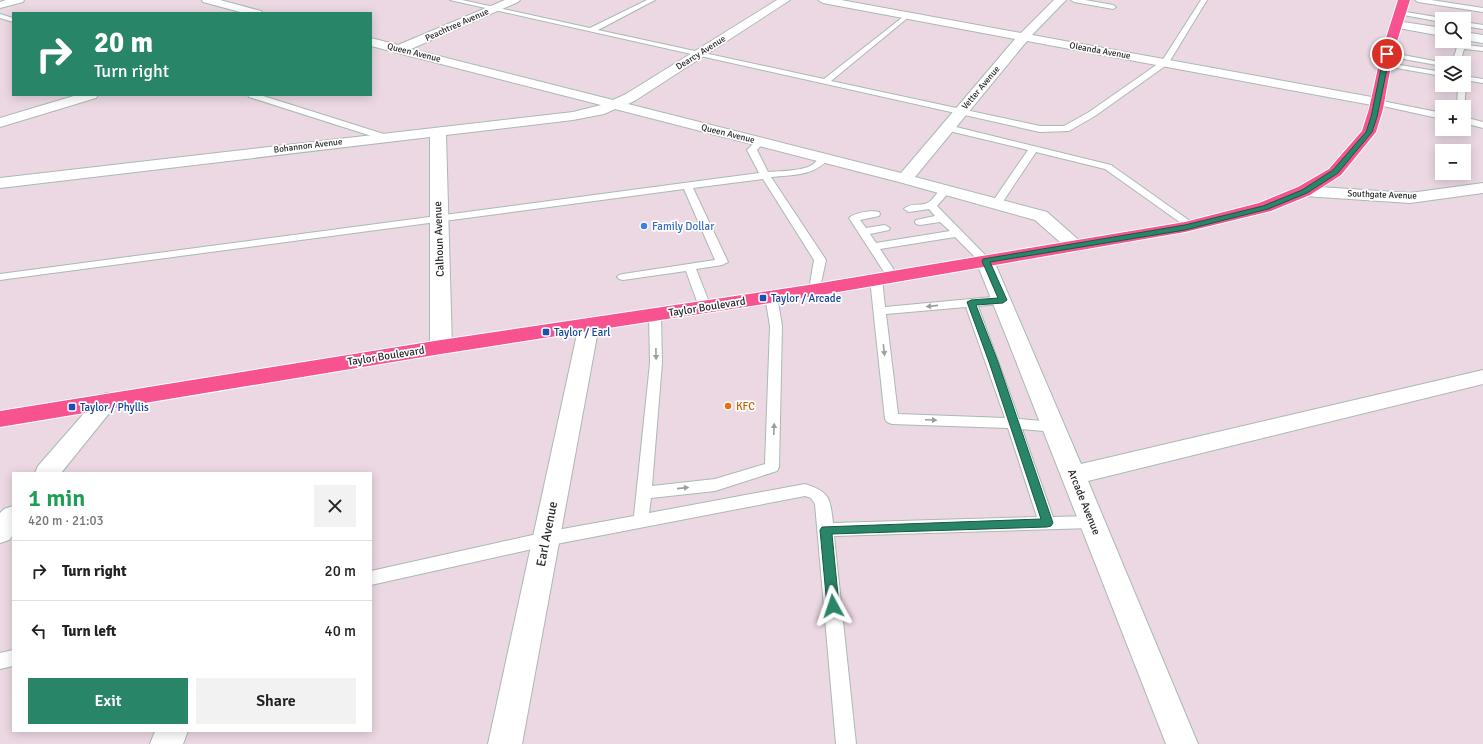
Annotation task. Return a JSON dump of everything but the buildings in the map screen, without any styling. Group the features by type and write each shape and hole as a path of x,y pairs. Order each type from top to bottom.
{"main road":[{"name":"Taylor Boulevard","path":"0,419 441,347 815,290 1192,226 1265,207 1304,191 1335,172 1369,132 1386,59 1404,0"}],"street":[{"path":"0,5 19,0"},
{"path":"207,0 253,12"},
{"path":"228,6 245,0"},
{"name":"Peachtree Avenue","path":"400,50 514,0"},
{"name":"Dearcy Avenue","path":"615,105 631,97 786,0"},
{"name":"Oleanda Avenue","path":"824,0 1377,102"},
{"name":"Vetter Avenue","path":"905,179 1032,27 1060,0"},
{"path":"1398,19 1435,30"},
{"path":"1471,37 1483,39"},
{"name":"Queen Avenue","path":"372,42 905,179 1042,216 1074,246"},
{"path":"0,122 88,96"},
{"name":"Bohannon Avenue","path":"0,183 573,116 599,111 615,105"},
{"name":"Calhoun Avenue","path":"438,131 438,219 441,288 441,347"},
{"name":"Southgate Avenue","path":"1304,191 1410,198 1483,188"},
{"name":"Arcade Avenue","path":"985,261 1003,300 1182,744"},
{"name":"Earl Avenue","path":"505,744 590,325"},
{"path":"1074,476 1483,377"},
{"path":"48,472 108,401"},
{"path":"0,532 12,517"},
{"path":"166,744 172,732"}],"lane":[{"path":"453,0 1040,129 1066,129 1092,114 1165,62 1204,0"},
{"path":"592,30 652,0"},
{"path":"1074,0 1113,7"},
{"path":"1418,0 1446,4 1461,10 1483,10"},
{"path":"1446,4 1446,12"},
{"path":"826,81 908,15"},
{"path":"0,16 12,20"},
{"path":"1398,19 1435,20"},
{"path":"1471,25 1483,27"},
{"path":"1458,56 1461,46 1483,49"},
{"path":"1386,59 1435,63"},
{"path":"1386,59 1435,72"},
{"path":"1471,79 1483,81"},
{"path":"255,96 384,137"},
{"path":"1377,102 1435,114"},
{"path":"1471,122 1483,125"},
{"path":"948,128 1108,167 1192,226"},
{"path":"760,142 752,150 765,175 820,260 815,290"},
{"path":"996,204 1033,149"},
{"path":"0,277 806,170 815,167 824,158"},
{"path":"623,277 722,262 687,185"},
{"path":"910,209 931,206 946,190"},
{"path":"931,206 985,261"},
{"path":"875,214 854,218 872,247 884,278 879,311 892,419 1013,423 1054,427"},
{"path":"920,222 943,218"},
{"path":"863,232 885,228"},
{"path":"872,247 958,233"},
{"path":"690,267 705,307"},
{"path":"644,493 716,485 772,467 776,326 771,296"},
{"path":"879,311 1003,300"},
{"path":"971,302 993,362 1047,523"},
{"path":"641,521 656,363 655,315"},
{"path":"372,578 546,539 805,490 816,494 823,503 846,744"},
{"path":"826,530 1092,522"},
{"path":"0,661 12,658"}],"place":[{"name":"Family Dollar","path":"644,226"},
{"name":"Taylor / Arcade","path":"763,298"},
{"name":"Taylor / Earl","path":"546,332"},
{"name":"KFC","path":"728,406"},
{"name":"Taylor / Phyllis","path":"72,407"}],"route":[{"path":"833,606 826,530 1047,523 993,362 971,302 1003,300 985,261 1125,238 1232,217 1265,207 1304,191 1335,172 1369,132 1374,117 1387,54"}]}
